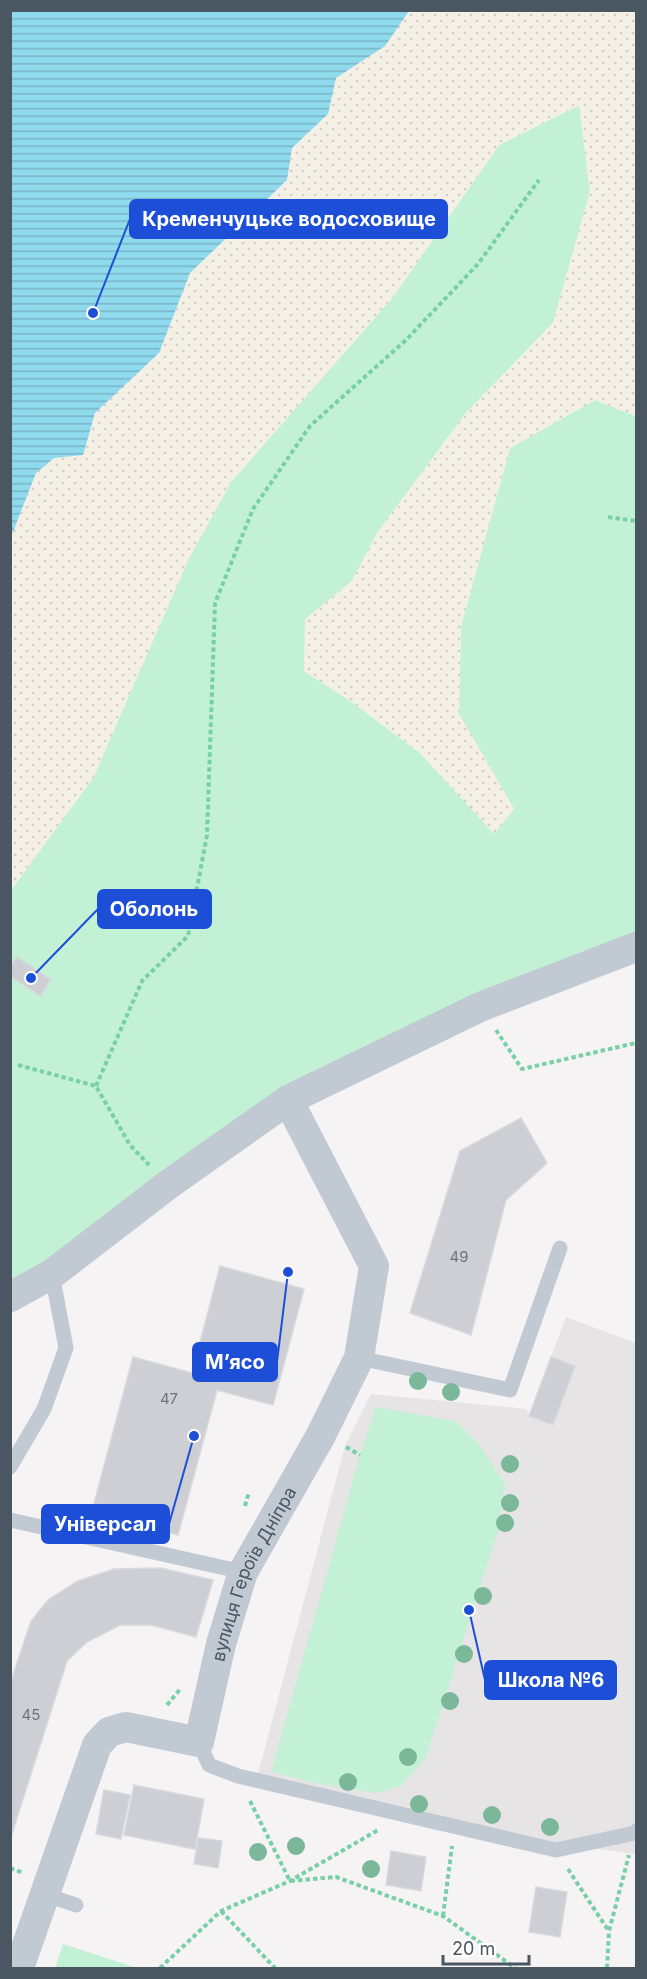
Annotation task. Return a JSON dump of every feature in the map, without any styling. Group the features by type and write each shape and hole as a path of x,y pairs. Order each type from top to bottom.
{"street":[{"path":"10,1297 52,1274 169,1184 288,1100 480,1007 636,947"},
{"name":"вулиця Героїв Дніпра","path":"199,1742 221,1644 243,1572 320,1437 359,1358 374,1266 288,1100"},
{"path":"19,1968 98,1745 109,1732 126,1728 199,1742"}],"lane":[{"path":"359,1358 510,1390 560,1248"},
{"path":"10,1467 44,1409 66,1348 52,1274"},
{"path":"10,1520 243,1572"},
{"path":"199,1742 209,1765 238,1776 556,1850 636,1832"},
{"path":"46,1895 76,1905"}],"path":[{"path":"96,1086 142,981 188,936 207,835 215,603 253,509 310,426 405,341 478,264 539,180"},
{"path":"608,517 636,521"},
{"path":"480,1007 522,1069 636,1043"},
{"path":"18,1065 96,1086 130,1145 169,1184"},
{"path":"238,1776 290,1881"},
{"path":"160,1968 221,1911 290,1881 405,1814"},
{"path":"443,1916 454,1827"},
{"path":"607,1968 609,1931 636,1832"},
{"path":"556,1850 609,1931"},
{"path":"290,1881 336,1877 443,1916 515,1968"},
{"path":"221,1911 276,1968"}],"shaded area":[{"path":"566,1317 636,1343 636,1854 550,1843 404,1806 258,1774 345,1446 371,1394 527,1409 529,1415"}],"green space":[{"path":"580,105 590,192 553,323 466,413 377,533 352,581 306,619 304,671 352,702 420,753 494,833 514,809 459,714 461,626 510,448 595,400 636,416 636,947 288,1100 11,1297 11,890 93,778 189,558 231,482 393,297 499,145"},
{"path":"376,1407 455,1421 478,1443 505,1484 497,1534 426,1757 401,1786 375,1793 320,1784 271,1772 360,1455"},
{"path":"63,1944 137,1968 55,1968"}],"sand":[{"path":"409,11 636,11 636,416 595,400 510,448 461,626 459,714 514,809 494,834 420,753 352,702 304,671 305,619 352,581 377,533 466,413 553,323 590,192 579,105 499,145 393,297 231,482 189,558 93,778 11,890 11,537 36,473 54,458 83,455 95,413 159,353 190,273 287,181 292,148 328,114 336,78 385,46"}],"water":[{"path":"11,10 409,11 385,46 336,78 328,114 292,148 287,180 190,273 159,353 95,413 83,455 54,458 36,473 11,537"}],"building":[{"path":"17,957 51,980 40,996 10,976 10,967"},
{"path":"521,1118 547,1163 506,1200 471,1335 410,1313 460,1151"},
{"path":"220,1266 304,1289 273,1405 217,1390 178,1535 92,1511 133,1357 192,1373"},
{"path":"551,1357 575,1366 553,1425 529,1416"},
{"path":"161,1568 213,1580 196,1637 151,1625 120,1625 87,1642 67,1661 10,1840 10,1684 31,1621 49,1599 78,1581 114,1569"},
{"path":"134,1785 204,1799 195,1849 124,1835"},
{"path":"104,1790 130,1795 121,1839 96,1834"},
{"path":"198,1838 222,1841 218,1868 194,1864"},
{"path":"391,1851 426,1857 421,1891 386,1885"},
{"path":"536,1887 567,1892 560,1937 529,1932"}],"place":[{"name":"Кременчуцьке водосховище","path":"93,313"},
{"name":"Оболонь","path":"31,978"},
{"name":"М’ясо","path":"288,1272"},
{"name":"Універсал","path":"194,1436"},
{"name":"Школа №6","path":"469,1610"}]}
